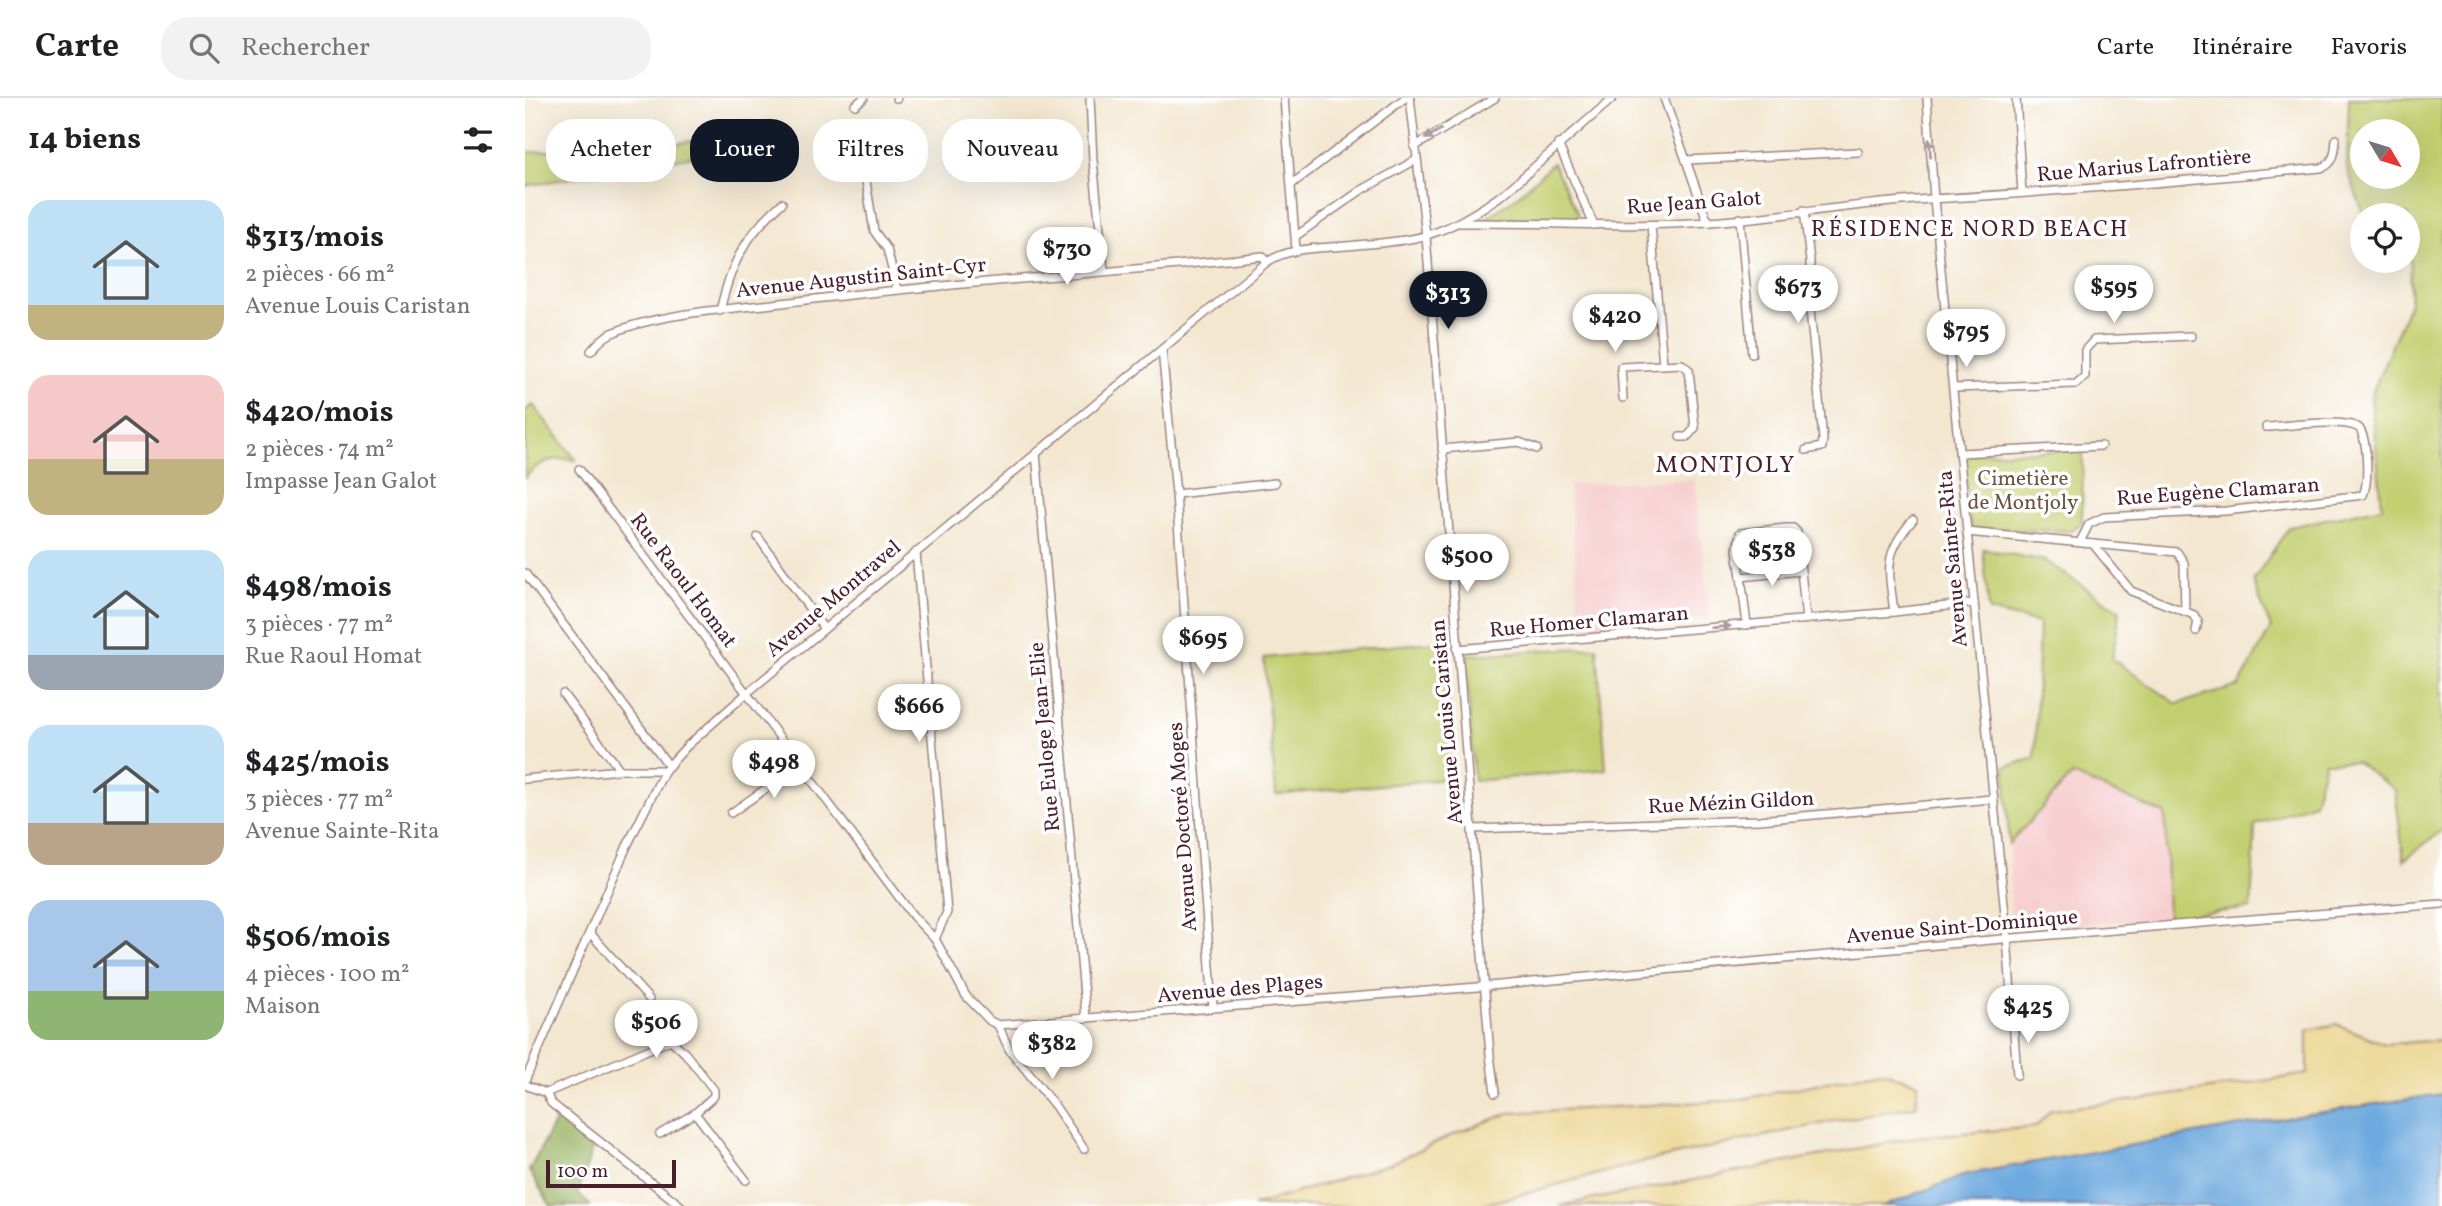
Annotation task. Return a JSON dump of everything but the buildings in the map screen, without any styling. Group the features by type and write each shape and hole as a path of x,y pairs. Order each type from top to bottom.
{"street":[{"path":"855,105 864,98"},
{"path":"1090,98 1104,270"},
{"path":"1284,98 1296,250"},
{"path":"1292,184 1407,98"},
{"name":"Avenue Louis Caristan","path":"1407,98 1426,236 1457,649 1495,1093"},
{"path":"1414,147 1495,98"},
{"name":"Avenue Montravel","path":"525,1083 631,835 667,768 687,746 747,692 1267,262 1296,250 1426,236 1455,223 1490,204 1613,98"},
{"path":"1664,98 1710,222"},
{"name":"Avenue Sainte-Rita","path":"1927,98 1934,199 1970,556 2017,1075"},
{"path":"2016,98 2022,193"},
{"name":"Rue Marius Lafrontière","path":"1934,199 2137,185 2321,168 2329,164 2335,155 2336,139"},
{"path":"1558,144 1594,226"},
{"path":"1686,160 1858,152"},
{"path":"1296,236 1360,191 1416,160"},
{"path":"866,182 874,231 887,249 897,289"},
{"name":"Rue Jean Galot","path":"1455,223 1651,225 1710,222 1804,210 1934,199"},
{"path":"720,311 735,262 749,237 782,204"},
{"path":"1804,210 1810,261 1810,310 1823,439 1822,447 1806,450"},
{"path":"1740,218 1752,354"},
{"path":"1651,225 1663,364"},
{"name":"Avenue Augustin Saint-Cyr","path":"591,351 611,333 646,322 720,311 897,289 1104,270 1263,256 1267,262"},
{"path":"1954,388 2076,384 2085,376 2085,350 2094,340 2191,336"},
{"name":"Avenue Doctoré Moges","path":"1161,350 1176,494 1213,1008"},
{"path":"1623,398 1621,367 1682,364 1689,370 1695,428 1687,437 1680,438"},
{"name":"Rue Eugène Clamaran","path":"2080,542 2089,524 2104,517 2226,511 2363,495 2366,487 2365,441 2359,428 2351,424 2266,427"},
{"path":"1442,450 1519,442 1538,449"},
{"path":"1960,453 2101,446"},
{"name":"Rue Euloge Jean-Elie","path":"1036,453 1086,1018"},
{"name":"Rue Raoul Homat","path":"579,469 913,916 935,939 966,996 990,1021 998,1025 1009,1049 1055,1105 1084,1149"},
{"path":"1176,494 1275,484"},
{"path":"1894,612 1888,565 1897,538 1913,520"},
{"path":"1747,625 1737,550 1739,533 1786,528 1793,528 1797,532 1806,619"},
{"path":"1967,531 2177,552 2184,563 2185,611"},
{"path":"758,537 824,629"},
{"path":"2093,544 2131,591 2197,618 2196,631"},
{"path":"916,552 947,912 935,939"},
{"path":"1741,577 1801,571"},
{"path":"525,573 667,768"},
{"name":"Rue Homer Clamaran","path":"1457,649 1974,603"},
{"path":"563,694 620,770"},
{"path":"731,813 801,764"},
{"path":"525,779 667,768"},
{"name":"Rue Mézin Gildon","path":"1472,829 1759,820 1992,799"},
{"name":"Avenue Saint-Dominique","path":"1485,986 2006,939 2442,904"},
{"path":"590,933 649,999"},
{"name":"Avenue des Plages","path":"998,1025 1485,986"},
{"path":"546,1093 671,1041 685,1053 714,1090 714,1096 695,1113 660,1134"},
{"path":"525,1083 546,1093 551,1103 681,1206"},
{"path":"695,1113 746,1180"}],"shaded area":[{"path":"1694,479 1710,618 1580,630 1569,485"},
{"path":"2072,775 2166,814 2168,918 2019,929 2011,922 2009,844"}],"green space":[{"path":"2349,98 2442,98 2442,830 2404,860 2395,790 2356,762 2325,762 2314,803 2255,825 2251,908 2168,918 2165,814 2072,775 2009,844 2005,767 2035,758 2039,623 1989,611 1983,549 2045,561 2120,611 2112,659 2177,704 2239,686 2271,628 2253,581 2289,527 2382,507 2371,396 2410,302 2410,273 2420,273 2420,203 2360,203 2355,189 2420,189 2420,119 2350,119 2350,176 2347,168"},
{"path":"690,141 690,157 676,159 676,143"},
{"path":"546,151 548,182 525,186 525,153"},
{"path":"1553,163 1578,214 1575,220 1485,219 1518,196"},
{"path":"533,405 576,460 548,461 536,467 525,478 525,411"},
{"name":"Cimetière de Montjoly","path":"2083,450 2082,522 2071,531 1971,529 1963,453"},
{"path":"1443,641 1455,778 1276,795 1264,658"},
{"path":"1597,647 1606,769 1474,781 1466,655"},
{"path":"558,1115 593,1146 578,1194 591,1206 551,1206 529,1171"}],"sand":[{"path":"2336,1024 2385,1044 2442,1040 2442,1094 2309,1114 1968,1174 1885,1206 1558,1206 1917,1137 2036,1127 2051,1110 2308,1074 2308,1030"},
{"path":"1880,1071 1918,1083 1916,1106 1642,1162 1478,1206 1253,1206 1392,1163 1509,1113 1738,1100"}],"water":[{"path":"2442,1094 2442,1206 1885,1206 1968,1174 2309,1114"}],"district":[{"name":"RÉSIDENCE NORD BEACH","path":"1970,228"},
{"name":"MONTJOLY","path":"1726,464"}]}
